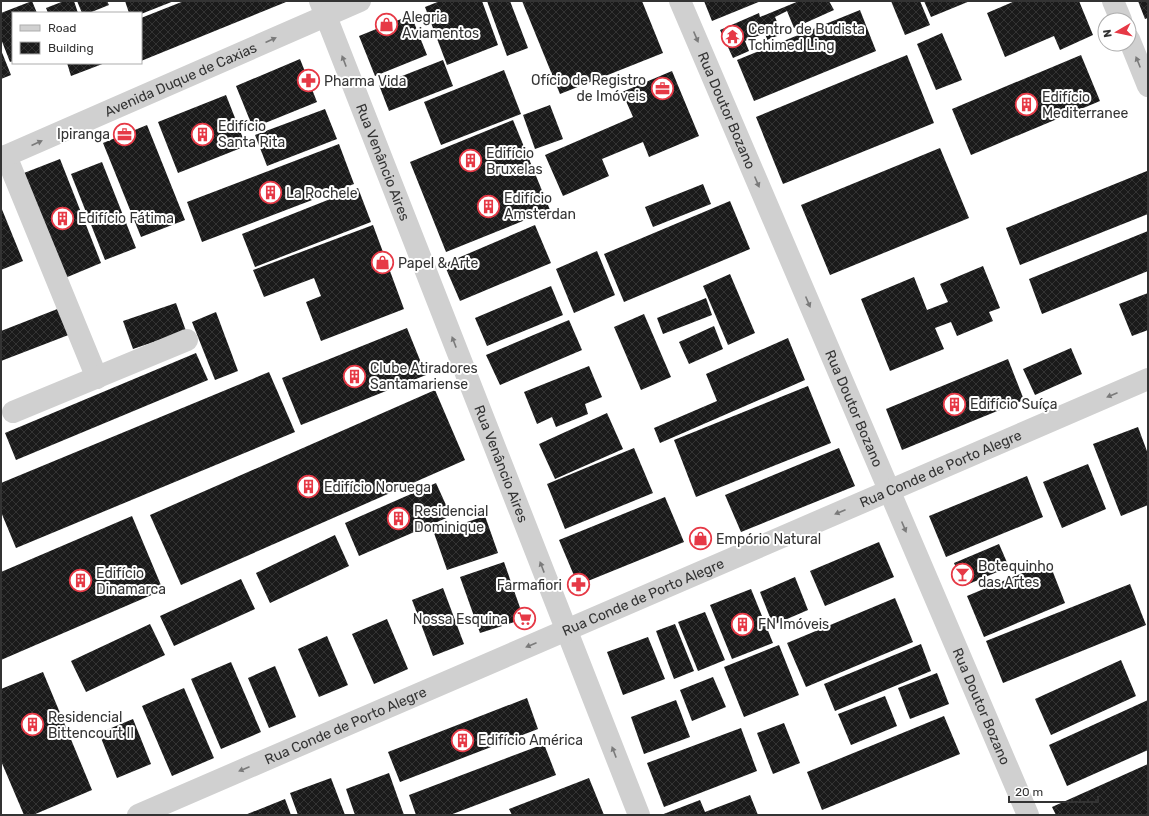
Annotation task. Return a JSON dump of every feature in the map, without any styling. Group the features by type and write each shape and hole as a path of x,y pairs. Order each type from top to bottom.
{"street":[{"name":"Avenida Duque de Caxias","path":"3,157 323,8 360,1"},
{"name":"Rua Doutor Bozano","path":"680,1 1028,815"},
{"path":"1114,1 1118,12"},
{"name":"Rua Venâncio Aires","path":"323,8 639,815"},
{"path":"1134,52 1148,86"},
{"path":"3,157 97,378"},
{"path":"13,412 187,340"},
{"name":"Rua Conde de Porto Alegre","path":"138,815 1148,379"}],"building":[{"path":"32,1 37,12 12,12 12,61 10,62 1,39 1,13"},
{"path":"64,1 74,1 78,12 48,12 46,8"},
{"path":"77,1 107,1 109,5 92,12 82,12"},
{"path":"125,1 174,1 142,14 142,12 129,12"},
{"path":"184,1 286,2 142,61 142,18"},
{"path":"440,1 482,1 498,45 447,65 425,7"},
{"path":"487,1 510,1 528,48 507,56"},
{"path":"522,1 642,1 663,53 560,94"},
{"path":"704,1 761,1 712,21"},
{"path":"799,1 829,1 834,10 794,28 787,11 775,17 782,34 767,40 765,33 745,41 749,51 733,58 720,30 759,13 760,17"},
{"path":"891,1 920,1 930,25 905,35"},
{"path":"924,1 970,1 931,17"},
{"path":"1015,1 1079,1 1093,35 1060,50 1054,36 1005,57 987,13"},
{"path":"1138,1 1148,1 1148,18 1145,19"},
{"path":"860,10 876,51 754,101 737,60"},
{"path":"411,15 427,55 375,76 359,36"},
{"path":"942,33 962,80 936,90 917,44"},
{"path":"1,50 11,75 1,79"},
{"path":"907,55 934,123 783,184 756,117"},
{"name":"Edifício Mediterranee","path":"1081,55 1100,101 971,155 952,109"},
{"path":"300,59 317,102 253,128 236,86"},
{"path":"443,60 453,86 389,111 379,85"},
{"path":"67,64 102,64 71,76"},
{"path":"504,70 521,114 441,145 424,102"},
{"path":"672,71 699,136 649,157 643,142 602,159 609,176 563,196 545,155 633,117 622,92"},
{"name":"Edifício Santa Rita","path":"226,95 246,146 178,173 158,122"},
{"path":"550,105 563,139 535,149 523,115"},
{"path":"325,109 337,139 267,166 255,135"},
{"path":"513,120 550,210 446,252 410,162"},
{"path":"147,125 185,220 141,237 103,143"},
{"name":"La Rochele","path":"339,144 354,184 202,242 187,202"},
{"path":"940,148 969,218 830,275 801,205"},
{"name":"Edifício Fátima","path":"60,159 101,263 65,278 24,173"},
{"path":"102,162 136,248 105,260 71,174"},
{"path":"1147,171 1148,214 1020,265 1006,228"},
{"path":"703,184 711,204 653,227 645,207"},
{"path":"358,188 371,222 255,267 242,234"},
{"path":"730,201 750,249 624,302 604,254"},
{"path":"1,207 23,261 1,270"},
{"path":"373,225 404,309 321,341 306,302 321,296 314,278 264,297 253,270"},
{"path":"535,225 551,263 460,301 444,264"},
{"path":"1148,231 1148,271 1042,314 1029,279"},
{"path":"597,251 615,295 574,313 556,269"},
{"path":"983,266 1000,308 989,312 993,321 957,336 951,322 935,328 944,349 890,371 861,299 914,277 927,310 948,302 940,284"},
{"path":"730,274 755,333 728,345 703,286"},
{"path":"551,286 563,315 487,346 475,318"},
{"path":"1148,293 1148,330 1132,336 1119,304"},
{"path":"706,298 712,315 663,334 657,318"},
{"path":"176,303 186,331 133,349 123,321"},
{"path":"60,308 71,334 1,361 1,331"},
{"path":"216,312 238,371 215,380 192,322"},
{"path":"644,314 671,377 641,390 614,327"},
{"path":"569,320 582,350 500,385 486,355"},
{"path":"714,326 723,349 689,364 679,342"},
{"name":"Clube Atiradores Santamariense","path":"407,328 426,375 301,425 282,378"},
{"path":"788,338 805,380 660,443 654,428 717,401 706,374"},
{"path":"1071,348 1082,374 1035,395 1023,369"},
{"path":"196,353 208,380 16,460 5,433"},
{"name":"Edifício Suíça","path":"1008,359 1024,400 902,450 886,409"},
{"path":"589,366 602,397 585,404 588,414 556,427 552,417 537,424 524,392"},
{"path":"269,372 295,432 16,548 1,512 1,483"},
{"path":"808,386 831,443 696,497 674,440"},
{"name":"Edifício Noruega","path":"435,390 465,460 181,585 150,515"},
{"path":"607,413 623,449 555,479 539,444"},
{"path":"1138,427 1148,454 1148,505 1121,516 1093,444"},
{"path":"634,448 653,493 565,529 547,484"},
{"path":"839,448 855,486 741,532 725,495"},
{"path":"1088,464 1106,509 1062,528 1043,482"},
{"path":"1027,476 1043,517 946,557 929,516"},
{"name":"Residencial Dominique","path":"436,483 451,516 359,556 345,523"},
{"path":"665,497 684,542 578,585 559,540"},
{"name":"Edifício Dinamarca","path":"132,516 163,590 1,660 1,572"},
{"path":"485,516 498,553 447,570 434,533"},
{"path":"335,535 349,566 270,603 256,573"},
{"path":"879,542 894,577 825,606 810,571"},
{"path":"999,544 1009,567 964,586 954,563"},
{"path":"504,562 524,619 480,633 460,577"},
{"path":"1049,562 1065,603 984,637 967,596"},
{"path":"795,577 808,610 773,625 760,592"},
{"path":"241,579 255,609 174,646 160,616"},
{"path":"1130,584 1146,625 1003,683 986,641"},
{"path":"443,588 464,644 433,656 412,600"},
{"name":"FN Imóveis","path":"751,589 773,643 732,659 710,605"},
{"path":"895,598 913,642 806,687 787,643"},
{"path":"705,612 725,660 698,671 678,622"},
{"path":"387,619 408,669 374,684 352,634"},
{"path":"150,624 165,655 86,692 71,661"},
{"path":"675,624 694,671 674,679 656,631"},
{"path":"327,636 348,685 319,697 298,649"},
{"path":"648,637 665,679 623,695 607,652"},
{"path":"921,644 931,671 835,711 824,684"},
{"path":"779,645 799,695 744,717 724,667"},
{"path":"1121,660 1136,696 1051,735 1035,699"},
{"path":"231,662 261,732 221,749 191,679"},
{"path":"275,666 296,717 269,728 248,678"},
{"name":"Residencial Bittencourt II","path":"43,672 92,790 33,815 24,815 1,761 1,689"},
{"path":"937,673 949,704 910,719 898,688"},
{"path":"713,677 726,707 692,721 680,690"},
{"path":"184,688 214,758 172,776 142,706"},
{"path":"885,696 897,726 851,745 838,714"},
{"name":"Edifício América","path":"527,698 538,729 400,782 388,752"},
{"path":"676,700 690,737 644,754 631,717"},
{"path":"1148,700 1148,750 1067,786 1049,745"},
{"path":"944,716 960,754 822,810 807,772"},
{"path":"133,719 151,764 117,778 99,733"},
{"path":"784,723 800,763 773,774 757,733"},
{"path":"741,728 757,771 664,807 647,763"},
{"name":"Edifício América","path":"544,744 556,775 450,815 416,815 409,795"},
{"path":"1148,764 1148,815 1056,815 1052,807"},
{"path":"389,773 404,815 355,815 346,789"},
{"path":"331,778 345,815 298,815 290,793"},
{"path":"589,778 604,815 512,815 509,809"},
{"path":"750,795 758,815 661,815 700,800 705,812"},
{"path":"285,799 291,815 245,815"}],"place":[{"name":"Alegria Aviamentos","path":"386,25"},
{"name":"Centro de Budista Tchimed Ling","path":"733,37"},
{"name":"Pharma Vida","path":"309,81"},
{"name":"Ofício de Registro de Imóveis","path":"662,88"},
{"name":"Edifício Mediterranee","path":"1026,105"},
{"name":"Ipiranga","path":"125,134"},
{"name":"Edifício Santa Rita","path":"202,134"},
{"name":"Edifício Bruxelas","path":"470,161"},
{"name":"La Rochele","path":"270,193"},
{"name":"Edifício Amsterdan","path":"488,206"},
{"name":"Edifício Fátima","path":"62,218"},
{"name":"Papel & Arte","path":"383,263"},
{"name":"Clube Atiradores Santamariense","path":"354,376"},
{"name":"Edifício Suíça","path":"955,404"},
{"name":"Edifício Noruega","path":"308,487"},
{"name":"Residencial Dominique","path":"398,519"},
{"name":"Empório Natural","path":"701,539"},
{"name":"Botequinho das Artes","path":"963,574"},
{"name":"Edifício Dinamarca","path":"80,581"},
{"name":"Farmafiori","path":"578,585"},
{"name":"Nossa Esquina","path":"524,619"},
{"name":"FN Imóveis","path":"742,624"},
{"name":"Residencial Bittencourt II","path":"33,725"},
{"name":"Edifício América","path":"463,740"}]}
